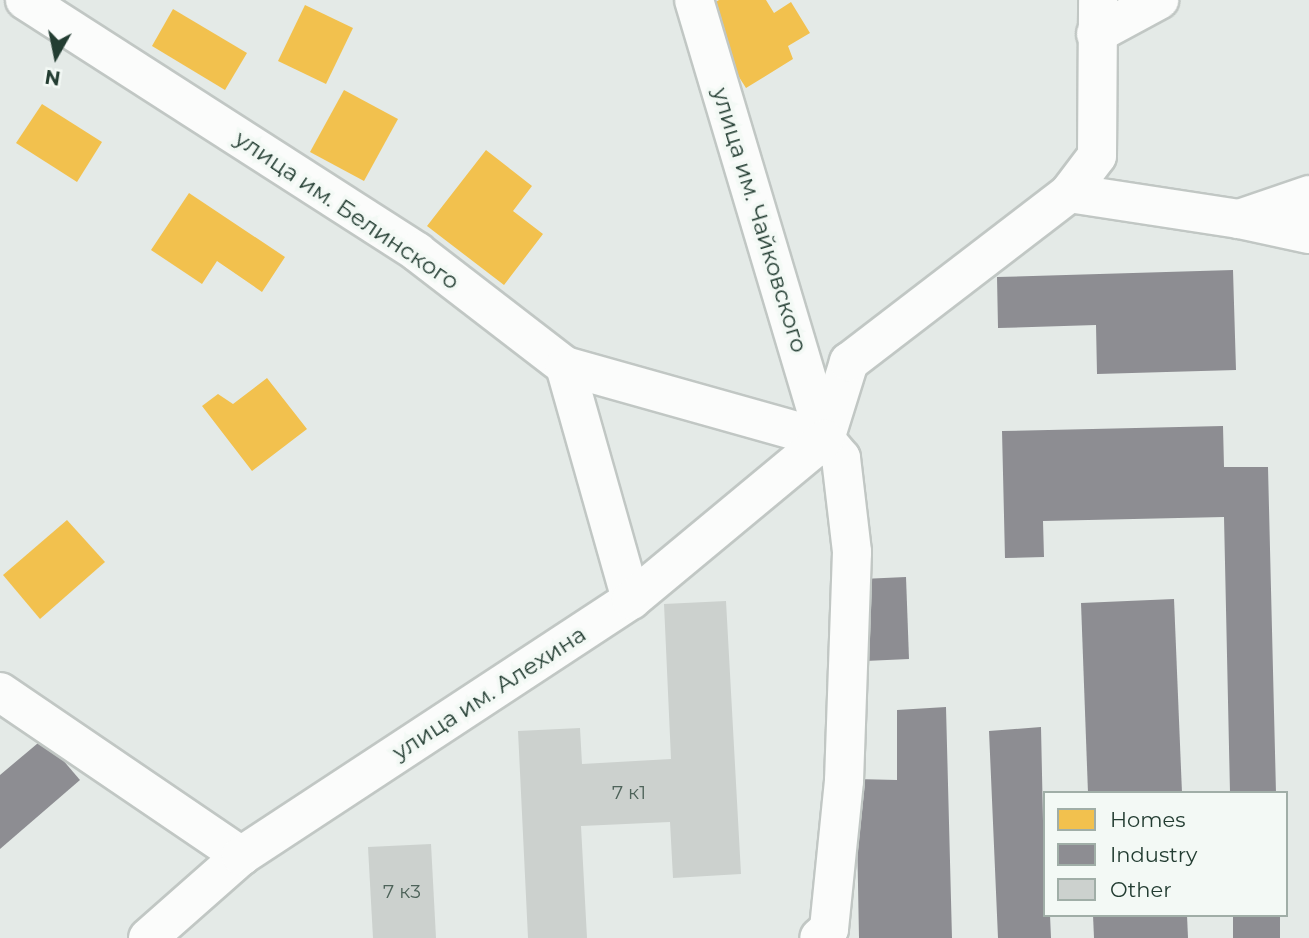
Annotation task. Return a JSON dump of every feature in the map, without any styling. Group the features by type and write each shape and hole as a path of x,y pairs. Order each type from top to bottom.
{"street":[{"name":"улица им. Белинского","path":"25,0 417,252 565,366"},
{"name":"улица им. Чайковского","path":"694,0 825,439 841,458 852,552 844,781 829,929 819,938"},
{"path":"565,366 825,439 849,362 1069,192 1097,156 1097,17 1159,0"},
{"path":"1069,192 1239,219 1309,234"},
{"path":"1239,219 1309,195"},
{"path":"565,366 631,600"},
{"name":"улица им. Алехина","path":"148,938 241,856 631,600 825,439"},
{"path":"0,692 241,856"}],"building: Homes":[{"path":"719,0 766,0 774,13 791,2 810,33 788,46 793,59 746,88 714,38 704,9"},
{"path":"305,5 353,28 326,84 278,61"},
{"path":"173,9 247,53 225,90 152,46"},
{"path":"344,90 398,119 364,181 310,152"},
{"path":"42,104 102,142 77,182 16,143"},
{"path":"486,150 532,186 513,211 543,234 504,285 427,226"},
{"path":"189,193 285,257 262,292 217,261 202,284 151,250"},
{"path":"267,378 307,429 252,471 202,406 218,394 233,404"},
{"path":"67,520 105,562 40,619 3,575"}],"building: Industry":[{"path":"1233,270 1236,370 1097,374 1096,325 998,328 997,277"},
{"path":"1223,426 1224,467 1268,467 1276,791 1230,791 1224,517 1043,521 1044,557 1005,558 1002,431"},
{"path":"906,577 909,659 865,661 862,579"},
{"path":"1174,599 1182,791 1088,791 1081,603"},
{"path":"946,707 952,938 859,938 856,779 897,780 897,710"},
{"path":"1041,727 1043,917 1050,917 1051,938 998,938 989,731"},
{"path":"44,738 80,780 0,849 0,775"},
{"path":"1093,917 1187,917 1188,938 1094,938"},
{"path":"1233,917 1280,917 1280,938 1233,938"}],"building: Other":[{"path":"726,601 741,874 673,878 670,822 581,826 587,938 528,938 518,731 580,728 582,764 671,759 664,604"},
{"path":"431,844 436,938 373,938 368,847"}]}
